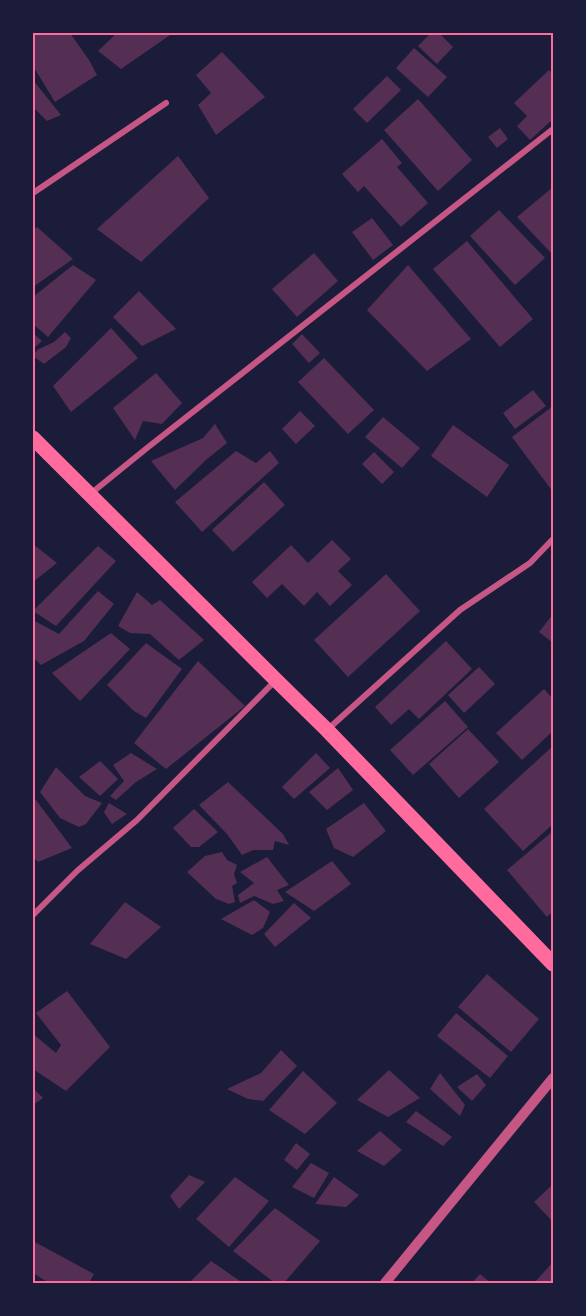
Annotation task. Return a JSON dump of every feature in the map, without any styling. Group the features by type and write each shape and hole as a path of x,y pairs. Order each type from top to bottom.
{"main road":[{"path":"33,438 327,730 553,964"}],"street":[{"path":"33,193 166,103"},
{"path":"89,495 553,129"},
{"path":"327,730 460,610 530,563 553,539"},
{"path":"33,915 77,871 137,820 276,680"},
{"path":"385,1283 553,1078"}],"building":[{"path":"33,33 70,33 97,75 55,102 33,66"},
{"path":"117,33 173,33 121,69 98,51"},
{"path":"431,33 439,33 453,47 437,64 418,46"},
{"path":"414,48 447,77 428,97 396,68"},
{"path":"222,52 265,97 216,135 198,105 211,93 196,75"},
{"path":"549,70 553,74 553,119 530,140 517,126 527,116 514,103"},
{"path":"387,76 401,90 367,123 353,109"},
{"path":"33,80 61,115 47,121 33,107"},
{"path":"418,99 472,160 438,191 384,130"},
{"path":"500,128 508,139 497,148 488,137"},
{"path":"382,139 402,163 397,167 428,203 401,227 364,186 358,192 342,174"},
{"path":"178,156 209,198 141,262 97,229"},
{"path":"553,187 553,255 517,217"},
{"path":"499,210 545,258 515,285 470,236"},
{"path":"372,218 393,245 373,260 352,232"},
{"path":"37,227 73,259 33,287 33,230"},
{"path":"467,241 533,319 500,347 433,269"},
{"path":"314,253 338,281 297,317 272,289"},
{"path":"73,265 96,280 48,337 33,324 33,297"},
{"path":"408,265 471,339 427,371 367,310"},
{"path":"139,291 176,329 142,346 113,317"},
{"path":"111,328 138,358 71,412 53,386"},
{"path":"65,332 71,338 66,347 44,364 33,356 37,350 54,342"},
{"path":"33,333 42,341 33,349"},
{"path":"302,334 320,353 309,363 292,344"},
{"path":"324,358 374,410 348,434 298,382"},
{"path":"156,373 182,403 162,424 143,421 135,440 113,408"},
{"path":"533,390 546,406 515,429 503,413"},
{"path":"553,406 553,492 512,437"},
{"path":"300,411 315,426 296,444 282,429"},
{"path":"383,417 420,448 402,468 365,437"},
{"path":"215,424 227,443 175,490 151,461 203,438"},
{"path":"453,425 509,465 487,497 431,456"},
{"path":"236,451 256,463 270,451 279,463 202,532 175,502"},
{"path":"374,452 394,472 382,484 362,464"},
{"path":"264,482 285,505 233,552 212,530"},
{"path":"332,540 351,559 338,571 352,585 330,606 317,592 304,606 282,584 267,598 252,582 291,545 308,563"},
{"path":"33,544 57,563 33,582"},
{"path":"98,546 116,561 56,626 33,611"},
{"path":"386,574 420,611 348,677 314,640"},
{"path":"98,591 114,604 84,641 41,665 33,657 33,620 59,634"},
{"path":"137,592 152,605 160,600 204,640 179,660 150,634 130,633 118,626"},
{"path":"553,614 553,643 539,632"},
{"path":"111,633 130,649 80,701 52,673"},
{"path":"446,641 472,669 419,719 409,709 391,725 375,707"},
{"path":"146,643 182,669 146,718 134,711 107,685"},
{"path":"198,661 245,706 166,769 134,743"},
{"path":"479,667 495,684 464,713 448,695"},
{"path":"544,689 553,699 553,731 522,760 496,733"},
{"path":"445,701 468,727 413,775 390,750"},
{"path":"468,729 499,762 459,798 429,764"},
{"path":"553,746 553,824 523,851 484,809"},
{"path":"131,753 157,769 136,782 116,800 110,796 124,781 113,765"},
{"path":"316,753 330,768 294,799 282,787"},
{"path":"100,761 118,779 100,796 79,777"},
{"path":"56,767 85,796 102,803 86,824 79,827 60,818 40,792"},
{"path":"338,768 353,790 327,810 309,792"},
{"path":"228,782 283,834 289,845 275,841 273,850 253,850 242,855 227,834 199,805"},
{"path":"36,800 72,848 38,862 33,857 33,801"},
{"path":"109,803 127,814 112,824 104,812"},
{"path":"364,803 386,831 353,857 334,848 326,829"},
{"path":"194,809 218,832 199,847 191,847 173,828"},
{"path":"553,831 553,911 547,917 507,870"},
{"path":"222,852 227,860 237,865 234,874 237,883 232,886 235,902 229,904 216,899 187,872 205,856"},
{"path":"267,857 289,885 277,890 284,901 273,904 254,896 240,903 238,895 254,883 240,872"},
{"path":"332,861 351,884 314,911 285,892"},
{"path":"254,900 270,912 263,928 252,935 221,919"},
{"path":"125,902 161,927 126,959 90,944"},
{"path":"294,903 311,918 275,947 264,934"},
{"path":"487,974 539,1019 511,1052 458,1007"},
{"path":"67,991 110,1047 66,1091 33,1069 33,1034 56,1053 61,1045 36,1013"},
{"path":"456,1013 508,1056 490,1078 437,1036"},
{"path":"281,1050 297,1066 263,1101 248,1099 227,1089 261,1073"},
{"path":"389,1070 420,1098 388,1117 357,1100"},
{"path":"303,1071 337,1103 305,1134 269,1110"},
{"path":"440,1073 465,1105 460,1116 430,1089"},
{"path":"477,1074 486,1085 472,1101 457,1087"},
{"path":"33,1088 43,1098 33,1105"},
{"path":"416,1111 452,1137 443,1146 406,1122"},
{"path":"380,1131 402,1150 384,1166 357,1151"},
{"path":"296,1143 310,1154 297,1170 284,1160"},
{"path":"311,1163 329,1173 314,1198 292,1187"},
{"path":"189,1175 205,1182 179,1209 170,1196"},
{"path":"235,1177 269,1201 229,1247 196,1219"},
{"path":"334,1177 359,1195 346,1207 315,1204"},
{"path":"553,1184 553,1222 534,1202"},
{"path":"275,1208 320,1241 284,1283 275,1283 233,1251"},
{"path":"33,1241 94,1274 89,1283 49,1283 33,1273"},
{"path":"211,1261 240,1281 238,1283 189,1283"},
{"path":"553,1262 553,1283 534,1283"},
{"path":"480,1274 491,1283 472,1283"}]}
